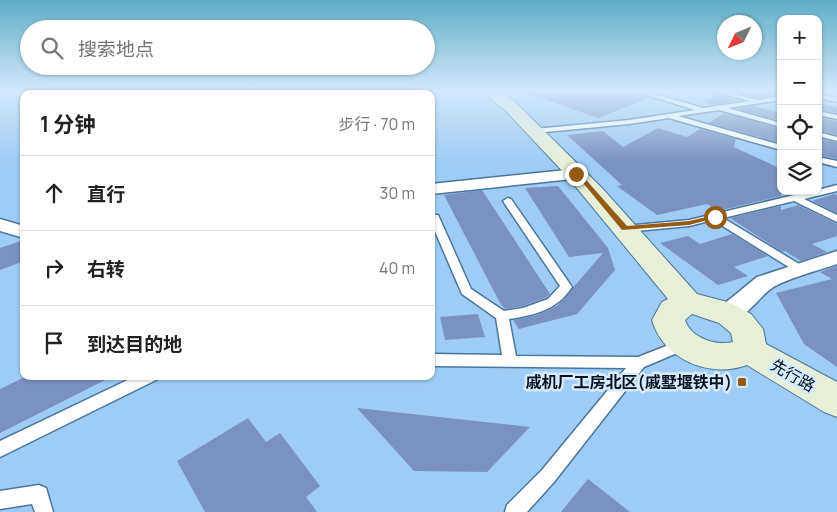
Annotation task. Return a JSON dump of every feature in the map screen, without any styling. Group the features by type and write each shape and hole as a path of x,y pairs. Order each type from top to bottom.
{"street":[{"path":"517,114 576,174 688,303"},
{"path":"435,189 576,174"},
{"path":"0,225 20,231"},
{"path":"728,314 765,282 837,257"},
{"path":"688,303 707,306 728,314 748,332 751,341 749,350 738,357 722,358 702,354 684,344 672,332 667,320 670,311 677,306 688,303"},
{"name":"先行路","path":"749,350 837,401"}],"lane":[{"path":"534,131 680,114"},
{"path":"740,114 777,124"},
{"path":"667,116 777,147"},
{"path":"822,135 837,139"},
{"path":"822,160 837,164"},
{"path":"625,229 689,223 837,188"},
{"path":"795,198 837,219"},
{"path":"435,220 466,291 480,303 502,316 525,312 552,302 566,287 508,200"},
{"path":"715,217 800,270"},
{"path":"502,316 510,361"},
{"path":"435,360 639,363 684,344"},
{"path":"514,512 548,476 639,363"},
{"path":"0,449 143,380"},
{"path":"0,500 39,494 44,512"}],"building":[{"path":"586,114 608,114 598,118"},
{"path":"723,114 727,114 777,128 777,142 709,123"},
{"path":"755,114 777,114 777,120"},
{"path":"822,118 837,121 837,135 822,131"},
{"path":"658,128 687,137 700,129 736,139 734,147 777,167 777,195 781,196 718,211 707,204 657,215 617,186 622,185 567,135 603,131 623,147"},
{"path":"822,139 837,143 837,159 822,156"},
{"path":"558,186 608,248 615,270 577,314 519,329 513,320 537,315 557,306 603,253 569,257 525,188"},
{"path":"482,190 550,294 547,297 523,306 505,309 500,303 444,195"},
{"path":"834,194 837,195 837,213 812,201"},
{"path":"798,205 837,224 837,236 812,244 827,252 801,261 785,251 782,252 730,218 781,206 781,210"},
{"path":"732,234 768,256 734,267 748,276 718,285 660,243 688,236 700,244"},
{"path":"20,241 20,262 0,270 0,248"},
{"path":"837,266 837,367 804,344 776,293 832,279 820,272"},
{"path":"478,314 485,337 445,340 440,317"},
{"path":"20,379 105,380 0,433 0,389"},
{"path":"357,408 530,427 487,472 414,471"},
{"path":"248,418 266,442 280,433 320,486 306,497 317,512 205,512 177,461"},
{"path":"588,479 630,512 561,512"}],"place":[{"name":"戚机厂工房北区(戚墅堰铁中)","path":"742,382"}],"route":[{"path":"576,174 597,195 625,229 689,223 715,217"}]}
